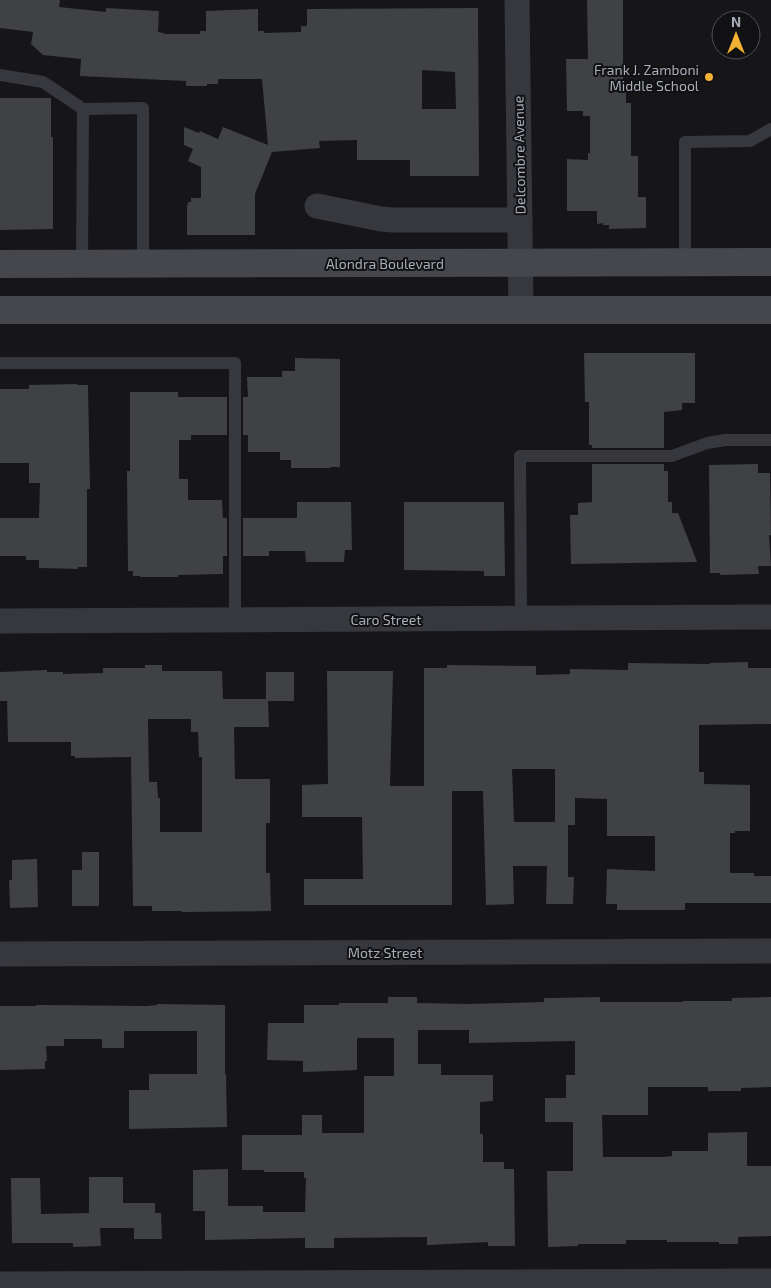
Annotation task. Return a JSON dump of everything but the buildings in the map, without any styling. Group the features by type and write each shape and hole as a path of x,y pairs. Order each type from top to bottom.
{"main road":[{"name":"Alondra Boulevard","path":"0,264 771,262"},
{"path":"0,310 771,310"}],"street":[{"name":"Delcombre Avenue","path":"517,0 520,310"},
{"path":"317,206 393,220 520,220"},
{"name":"Caro Street","path":"0,621 771,617"},
{"name":"Motz Street","path":"0,954 771,951"},
{"path":"0,1284 771,1281"}],"lane":[{"path":"0,75 43,82 83,109 143,108 143,264"},
{"path":"82,264 83,109"},
{"path":"685,263 684,142 750,140 771,129"},
{"path":"0,363 235,363 235,620"},
{"path":"521,619 520,456 672,456 707,443 725,440 771,440"}],"place":[{"name":"Frank J. Zamboni Middle School","path":"709,77"}]}
